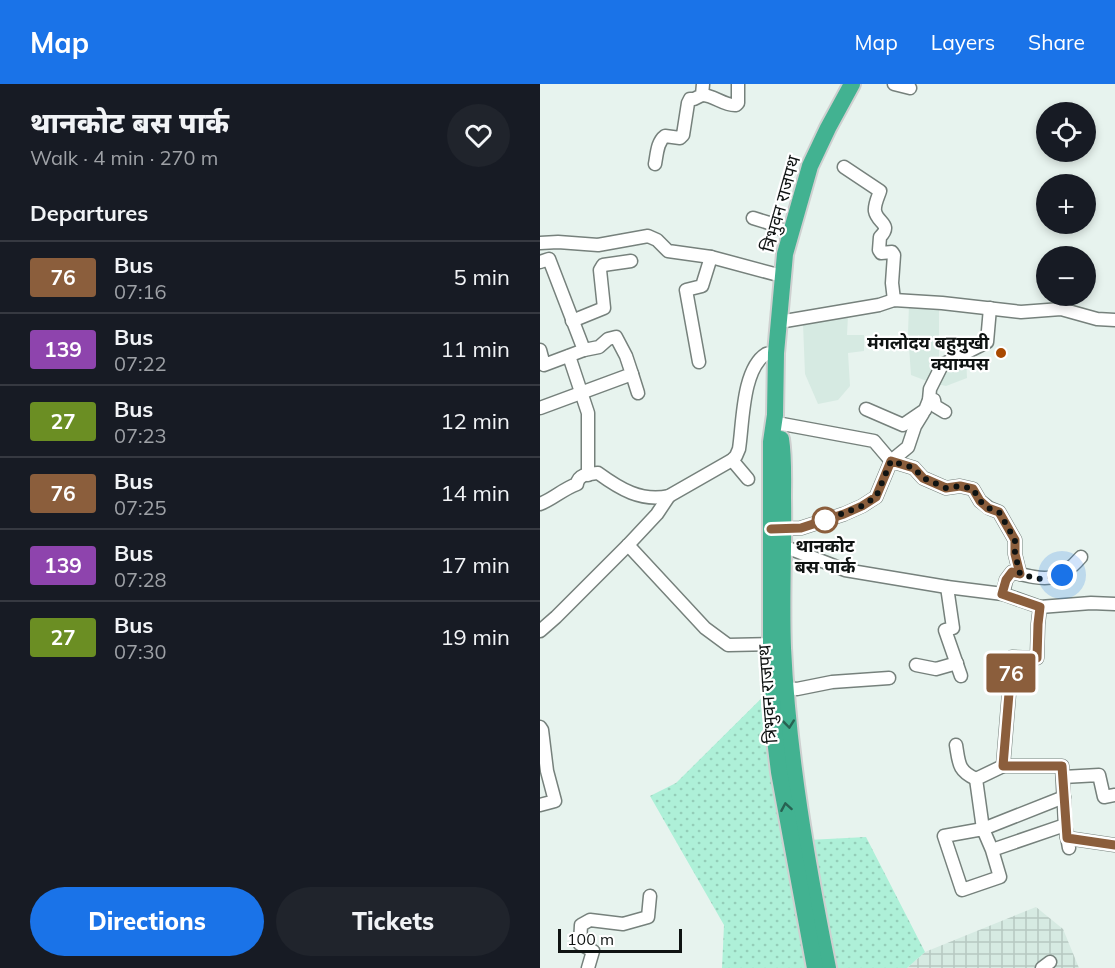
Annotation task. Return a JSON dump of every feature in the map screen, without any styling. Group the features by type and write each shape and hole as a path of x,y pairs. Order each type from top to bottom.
{"highway":[{"name":"त्रिभुवन राजपथ","path":"828,968 813,892 793,766 785,688 779,535 771,442 776,419 776,353 785,254 810,166 852,84"},
{"name":"त्रिभुवन राजपथ","path":"779,535 771,644 771,693 779,772 815,968"}],"street":[{"path":"655,164 662,138 665,136 680,138 683,135 690,99 694,99 702,89 707,95 736,105 738,84"},
{"path":"894,84 910,88"},
{"path":"844,167 880,191 875,213 886,228 884,234 876,233 879,251 881,253 892,252 894,255 892,283 894,300"},
{"path":"753,218 790,234"},
{"path":"540,243 598,245 648,236 657,240 668,251 711,257 782,276"},
{"path":"699,362 686,290 702,286 711,257"},
{"path":"540,262 549,259 585,350"},
{"path":"572,321 604,308 600,270 603,265 631,261"},
{"path":"779,322 879,305 894,300 1021,312 1061,309 1097,319 1115,320"},
{"path":"779,535 844,514 876,497 891,461 908,447 942,364 987,342 990,308"},
{"path":"540,350 542,365 599,347 608,339 617,337 638,393"},
{"path":"540,504 577,484 581,476 598,473 617,487 646,498 669,496 732,460 739,449 747,386 753,368 767,354 776,353"},
{"path":"568,356 588,413 588,475"},
{"path":"540,408 632,374"},
{"path":"866,409 903,425 934,400 935,406 945,412"},
{"path":"776,419 874,441 891,461 914,468 923,478 946,488 960,486 973,489 980,501 988,508 999,512 1015,540 1015,554 1020,574"},
{"path":"732,460 748,479"},
{"path":"540,631 657,514 669,496"},
{"path":"779,535 845,570 1002,594 1040,607 1091,603 1115,604"},
{"path":"628,544 705,628 728,645 771,644"},
{"path":"1002,594 1006,580 1012,572 1038,579 1062,575 1081,557"},
{"path":"947,587 952,628 945,630 961,676"},
{"path":"1003,766 1012,657 1037,658 1040,607"},
{"path":"916,665 936,669 957,663"},
{"path":"785,688 797,689 832,682 889,678"},
{"path":"540,727 555,801 540,805"},
{"path":"956,745 960,768 976,779"},
{"path":"976,779 1003,766 1062,766 1068,843 1115,845"},
{"path":"1063,777 1099,775 1104,797 1115,795"},
{"path":"976,779 983,829 1000,877 962,890 944,836 983,829 1064,797"},
{"path":"992,850 1065,825"},
{"path":"588,968 593,951 580,944 581,925 590,920 623,924 648,917 650,896"}],"shaded area":[{"path":"909,304 939,309 939,368 966,355 967,378 946,386 911,375 908,333"},
{"path":"848,316 847,335 864,335 864,351 848,353 850,386 838,400 818,404 805,374 803,324"},
{"path":"1036,907 1063,929 1079,968 907,968 925,952"}],"green space":[{"path":"787,673 808,840 866,837 925,952 907,968 722,968 724,925 650,796 676,783"}],"bus line":[{"name":"76","path":"771,529 801,528 862,506 876,497 891,461 914,468 923,478 946,488 960,486 973,489 980,501 988,508 999,512 1015,540 1015,554 1020,574 1012,572 1006,580 1002,594 1040,607 1037,658 1012,657 1003,766 1062,766 1067,838 1115,845"}],"place":[{"name":"मंगलोदय बहुमुखी क्याम्पस","path":"1001,353"},
{"name":"थानकोट बस पार्क","path":"825,520"}],"route":[{"path":"825,520 823,521 862,506 876,497 891,461 914,468 923,478 946,488 960,486 973,489 980,501 988,508 999,512 1015,540 1015,554 1020,574 1038,579 1062,575"}]}
